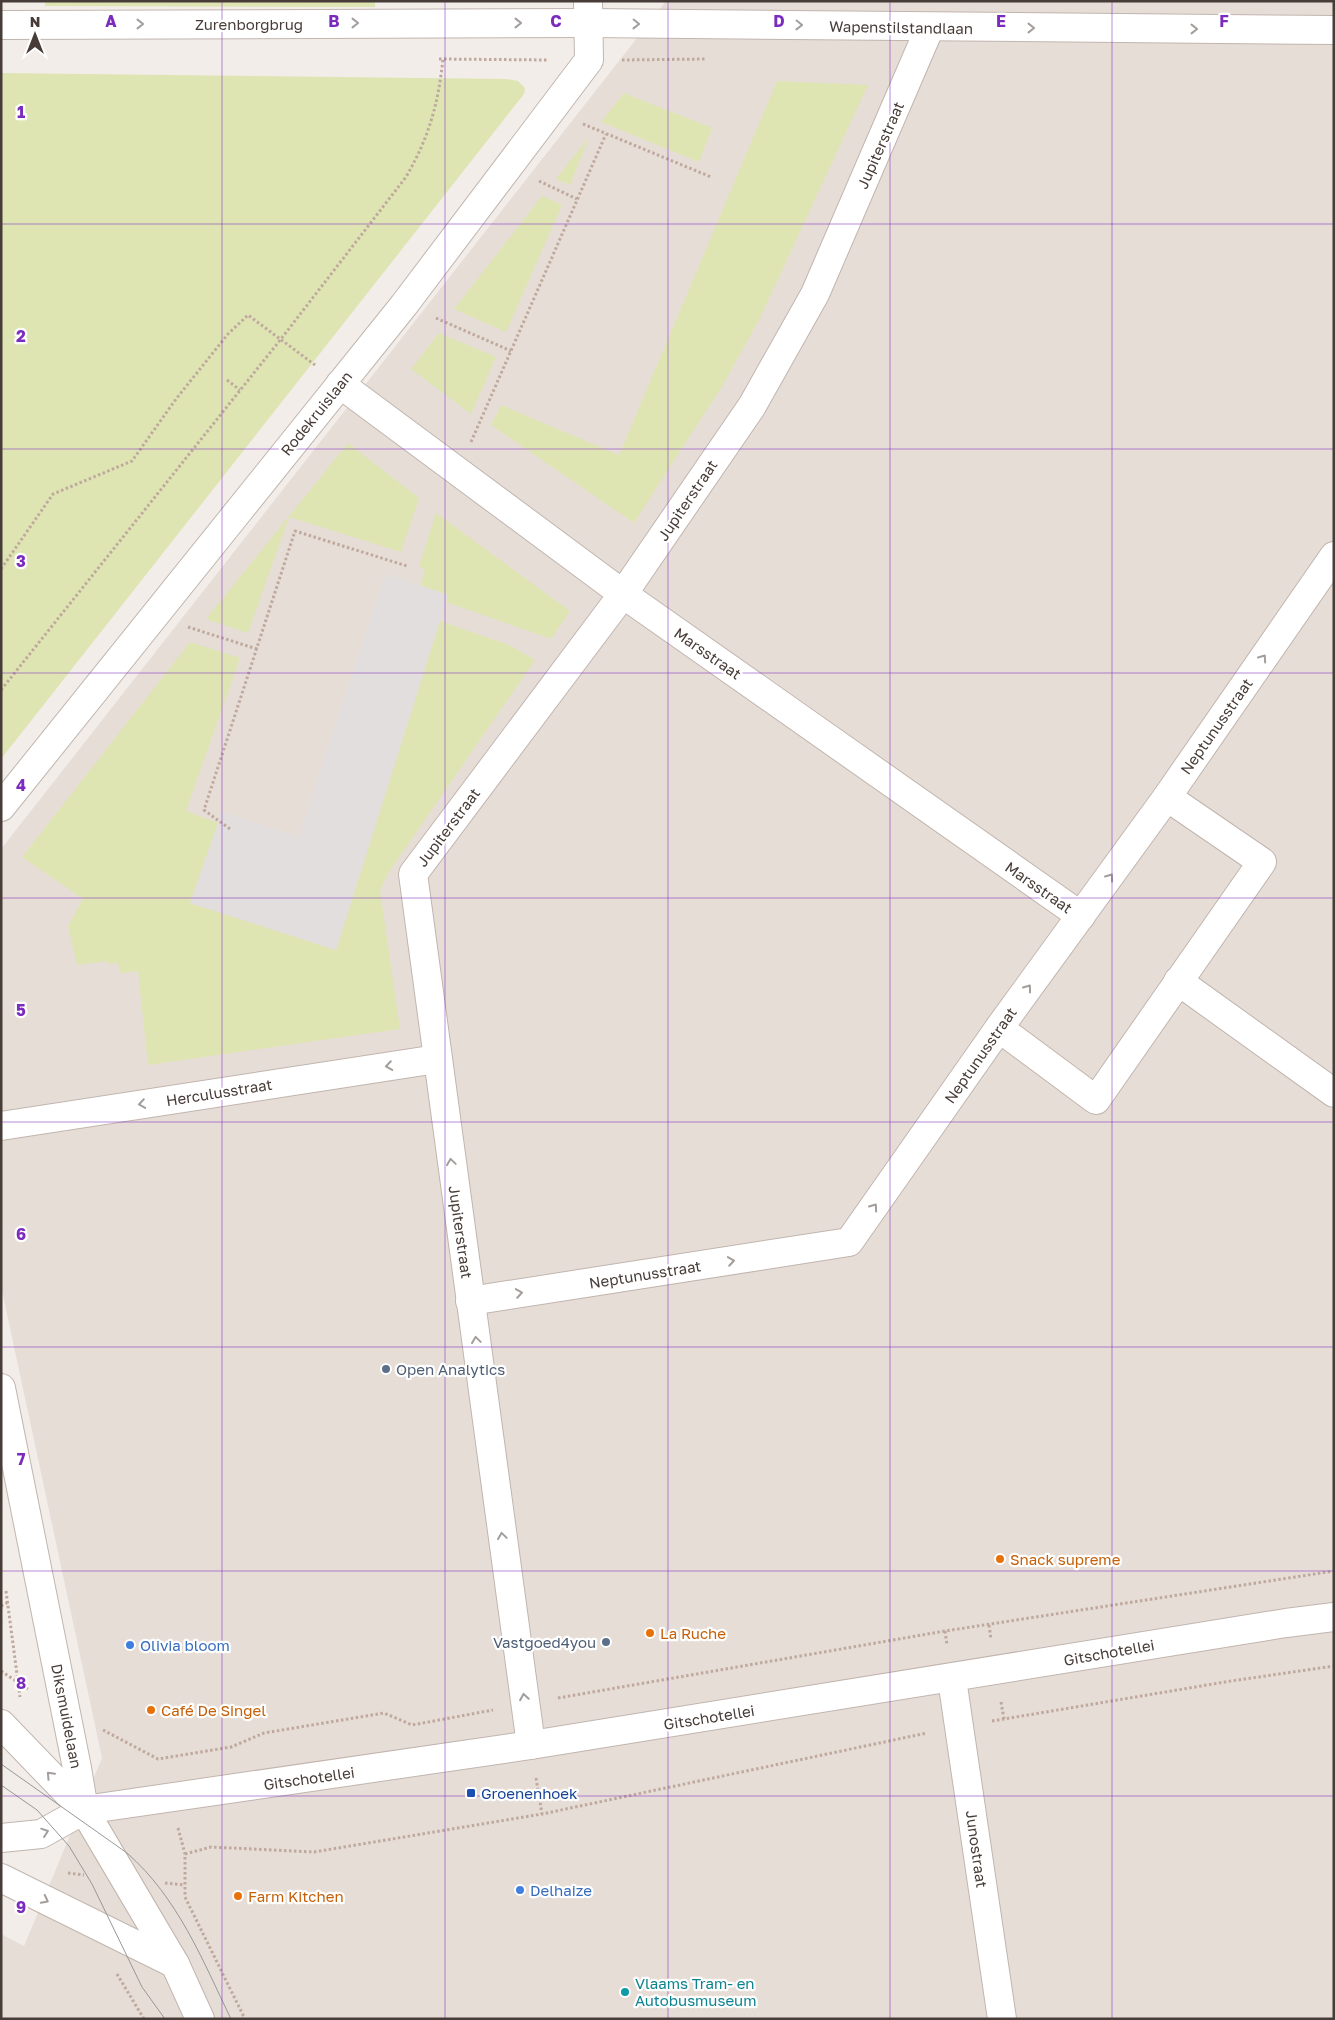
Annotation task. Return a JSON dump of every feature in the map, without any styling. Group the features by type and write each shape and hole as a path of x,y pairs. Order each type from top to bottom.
{"street":[{"name":"Zurenborgbrug","path":"1,25 588,12"},
{"name":"Wapenstilstandlaan","path":"588,12 930,27 1334,30"},
{"path":"588,12 589,60"},
{"name":"Jupiterstraat","path":"531,1746 413,874 624,594 752,406 815,294 930,27"},
{"name":"Rodekruislaan","path":"1,807 404,304 589,60"},
{"name":"Marsstraat","path":"340,384 624,594 1081,916"},
{"name":"Neptunusstraat","path":"470,1301 849,1242 999,1028 1167,797 1334,556"},
{"path":"999,1028 1096,1100 1262,862 1167,797"},
{"path":"1178,981 1334,1093"},
{"name":"Herculusstraat","path":"1,1126 437,1059"},
{"name":"Diksmuidelaan","path":"1,1388 84,1810 175,1964 200,2019"},
{"name":"Gitschotellei","path":"84,1810 531,1746 952,1679 1286,1623 1334,1617"},
{"name":"Junostraat","path":"952,1679 1002,2019"},
{"path":"1,1724 84,1810 41,1834 1,1838"},
{"path":"1,1878 175,1964"}],"path":[{"path":"1,690 281,339 406,177 432,124 443,59 646,60"},
{"path":"550,111 711,177"},
{"path":"458,472 606,134"},
{"path":"508,167 577,199"},
{"path":"404,304 511,351"},
{"path":"1,568 53,494 132,461 176,399 228,334 248,316 340,384"},
{"path":"227,380 240,390"},
{"path":"230,829 204,810 295,531 408,566"},
{"path":"154,616 257,649"},
{"path":"168,1758 231,1747 264,1733 384,1713 412,1725 945,1631 1334,1571"},
{"path":"1,1606 7,1603 18,1683 1,1671"},
{"path":"185,1854 210,1847 314,1852 542,1814 960,1727 1231,1681 1334,1666"},
{"path":"184,1885 185,1897 245,2019"}],"shaded area":[{"path":"666,1 1334,1 1334,2019 1,2019 1,1934 24,1946 102,1758 1,1286 1,849"},
{"path":"385,574 448,595 336,950 190,903 222,812 299,837"}],"green space":[{"path":"45,1 375,1 375,7 45,6"},
{"path":"1,73 506,79 518,81 525,88 524,94 1,759"},
{"path":"777,81 868,85 760,318 724,383 634,523 491,425 501,405 619,455"},
{"path":"624,93 712,128 699,162 601,122"},
{"path":"589,137 570,185 556,179"},
{"path":"542,196 562,205 506,332 454,309"},
{"path":"439,333 496,357 471,414 411,369"},
{"path":"348,443 419,498 401,552 289,517 248,633 206,619"},
{"path":"436,513 570,611 551,639 446,602 448,595 420,585 425,570 419,566"},
{"path":"440,621 509,645 535,660 389,872 380,890 400,1029 148,1065 138,971 120,973 118,963 108,964 107,961 77,965 68,926 83,899 22,857 190,642 240,658 186,811 218,823 190,903 336,950"}],"tram line":[{"path":"1,1764 127,1853 145,1871 175,1909 199,1952 231,2019"},
{"path":"1,1785 37,1810 69,1846 92,1884 142,1987 165,2019"}],"place":[{"name":"Open Analytics","path":"386,1369"},
{"name":"Snack supreme","path":"1000,1559"},
{"name":"La Ruche","path":"650,1633"},
{"name":"Vastgoed4you","path":"606,1642"},
{"name":"Olivia bloom","path":"130,1645"},
{"name":"Café De Singel","path":"151,1710"},
{"name":"Groenenhoek","path":"471,1793"},
{"name":"Delhaize","path":"520,1890"},
{"name":"Farm Kitchen","path":"238,1896"},
{"name":"Vlaams Tram- en Autobusmuseum","path":"625,1992"}]}
